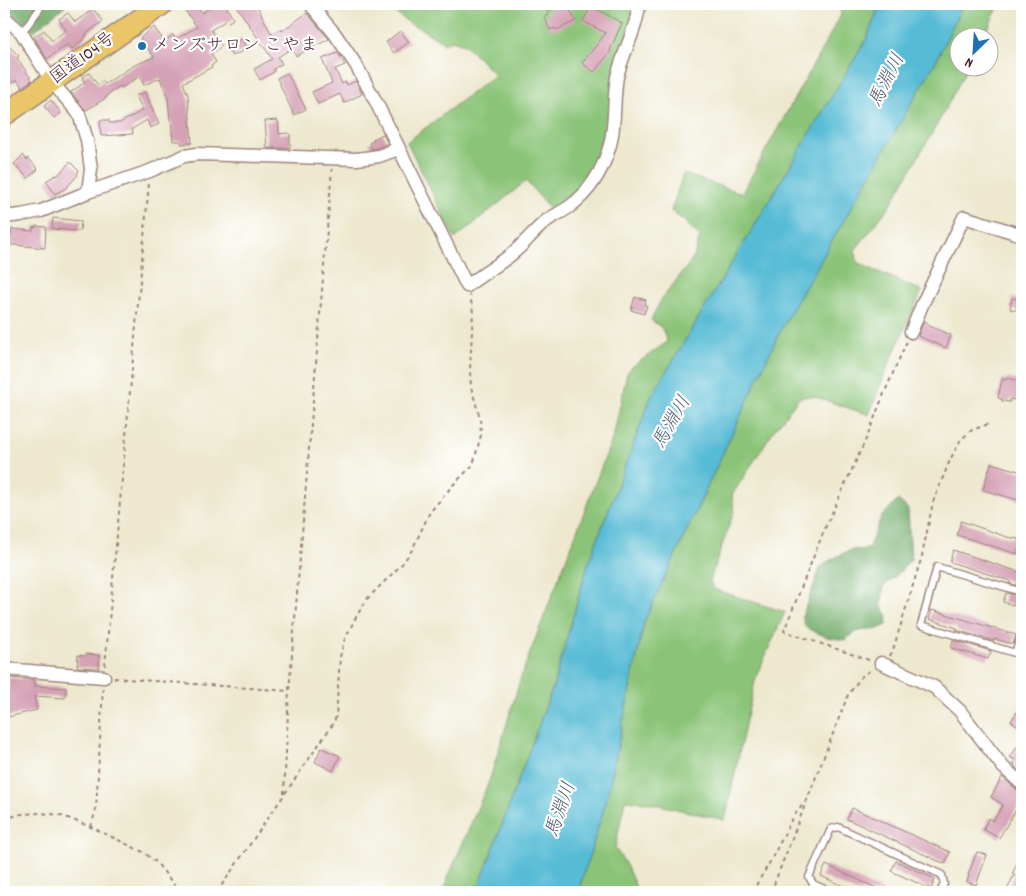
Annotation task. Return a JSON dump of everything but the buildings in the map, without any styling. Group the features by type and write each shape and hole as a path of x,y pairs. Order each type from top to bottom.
{"highway":[{"name":"国道104号","path":"4,115 162,4"}],"street":[{"path":"310,4 335,34 356,65 467,286 513,252 547,220 568,208 594,182 610,146 618,73 638,15 639,4"},
{"path":"4,17 21,32 52,82 79,114 87,140 91,169 88,192"},
{"path":"4,217 41,211 88,192 150,171 184,156 197,154 357,159 379,156 398,149"},
{"path":"910,332 964,217 1022,235"},
{"path":"881,663 934,687 960,711 1004,767 1022,784"},
{"path":"4,669 104,677"}],"lane":[{"path":"21,32 43,4"},
{"path":"1022,592 937,566 921,624 1015,653 1020,647 1022,634"},
{"path":"831,892 813,884 809,877 831,829 838,826 942,875 944,884 940,892"}],"path":[{"path":"284,795 289,692 333,159"},
{"path":"91,827 96,809 104,677 150,171"},
{"path":"217,892 333,724 336,717 340,658 344,641 356,617 367,599 402,564 412,550 430,512 473,465 481,435 480,418 471,387 473,312 467,286"},
{"path":"881,663 784,631 825,528 867,437 910,332"},
{"path":"104,677 289,692"},
{"path":"752,892 793,817 807,801"},
{"path":"4,818 21,814 60,815 91,827 150,857 180,892"}],"green space":[{"path":"4,4 67,4 34,31 4,7"},
{"path":"383,4 633,4 608,129 598,165 578,193 553,212 526,181 455,239 407,142 495,75 464,44 452,40 445,44 411,24"},
{"path":"840,4 880,4 866,40 651,397 587,567 554,684 477,892 442,892 490,779 522,674 614,434 627,373 632,367 667,342 662,328 651,320 661,300 693,259 700,237 671,211 683,174 742,193 841,15"},
{"path":"963,4 1000,4 988,28 952,28"},
{"path":"948,36 948,78 962,78 889,207 855,250 858,263 922,291 887,368 869,415 813,396 800,397 774,430 732,495 734,511 710,580 713,589 785,612 756,677 725,820 646,802 625,800 615,848 626,865 638,892 578,892 606,802 644,622 780,331 937,59"},
{"path":"898,500 908,509 911,559 884,586 881,605 888,616 887,625 878,629 858,631 844,640 827,637 806,628 802,617 820,568 830,560 850,550 868,549 881,517"}],"water":[{"name":"馬淵川","path":"880,4 963,4 952,28 948,28 948,36 937,59 780,331 644,622 606,802 578,892 477,892 554,684 587,567 651,397 866,40"}],"place":[{"name":"メンズサロン こやま","path":"142,46"}]}
